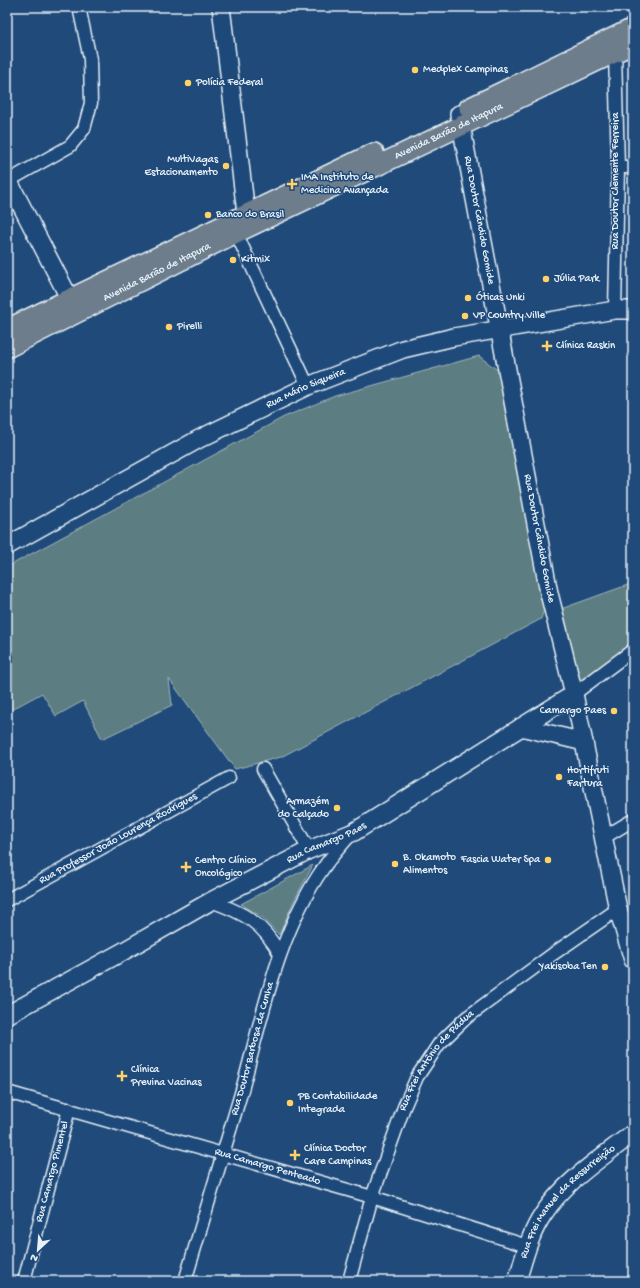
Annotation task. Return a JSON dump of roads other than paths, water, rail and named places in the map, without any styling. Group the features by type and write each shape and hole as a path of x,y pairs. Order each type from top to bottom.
{"main road":[{"path":"221,7 246,214"},
{"name":"Avenida Barão de Itapura","path":"7,329 72,306 236,233 460,120 633,28"},
{"name":"Avenida Barão de Itapura","path":"7,348 72,306 246,214 633,44"},
{"name":"Rua Doutor Cândido Gomide","path":"460,120 549,593 574,694 618,909 633,960"},
{"path":"8,179 72,306"},
{"name":"Rua Mário Siqueira","path":"7,546 199,439 308,386 403,349 454,336 500,328 615,310 633,310"},
{"name":"Rua Camargo Paes","path":"7,1015 122,952 210,901 309,850 354,832 574,694"},
{"path":"521,728 584,742"},
{"name":"Rua Frei Manuel da Ressurreição","path":"517,1281 528,1246 544,1213 568,1185 633,1133"}],"street":[{"path":"8,179 70,146 84,129 91,103 90,59 80,7"},
{"name":"Rua Doutor Clemente Ferreira","path":"615,53 618,167 615,310"},
{"path":"618,167 633,167"},
{"path":"236,233 308,386"},
{"name":"Rua Camargo Paes","path":"574,694 633,650"},
{"path":"263,769 309,850"},
{"name":"Rua Professor João Lourença Rodrigues","path":"7,900 229,778"},
{"path":"603,838 633,820"},
{"name":"Rua Doutor Barbosa da Cunha","path":"185,1281 280,954 295,918 324,866 354,832"},
{"path":"210,901 235,910 255,922 270,937 280,954"},
{"name":"Rua Frei Antônio de Pádua","path":"349,1281 372,1197 404,1107 417,1077 439,1044 466,1018 553,954 618,909"},
{"name":"Rua Camargo Penteado","path":"7,1092 372,1197 528,1246"},
{"name":"Rua Camargo Pimentel","path":"24,1281 69,1109"}],"place":[{"name":"Medplex Campinas","path":"415,70"},
{"name":"Polícia Federal","path":"188,83"},
{"name":"MultiVagas Estacionamento","path":"226,166"},
{"name":"IMA Instituto de Medicina Avançada","path":"292,184"},
{"name":"Banco do Brasil","path":"208,215"},
{"name":"Kitmix","path":"233,260"},
{"name":"Júlia Park","path":"546,279"},
{"name":"Óticas Unki","path":"468,298"},
{"name":"VP Country Ville","path":"465,316"},
{"name":"Pirelli","path":"169,327"},
{"name":"Clínica Raskin","path":"547,346"},
{"name":"Camargo Paes","path":"614,711"},
{"name":"Hortifruti Fartura","path":"559,777"},
{"name":"Armazém do Calçado","path":"337,808"},
{"name":"Fascia Water Spa","path":"548,860"},
{"name":"B. Okamoto Alimentos","path":"395,864"},
{"name":"Centro Clínico Oncológico","path":"186,867"},
{"name":"Yakisoba Ten","path":"605,967"},
{"name":"Clínica Previna Vacinas","path":"122,1076"},
{"name":"PB Contabilidade Integrada","path":"290,1103"},
{"name":"Clínica Doctor Care Campinas","path":"295,1155"}]}
